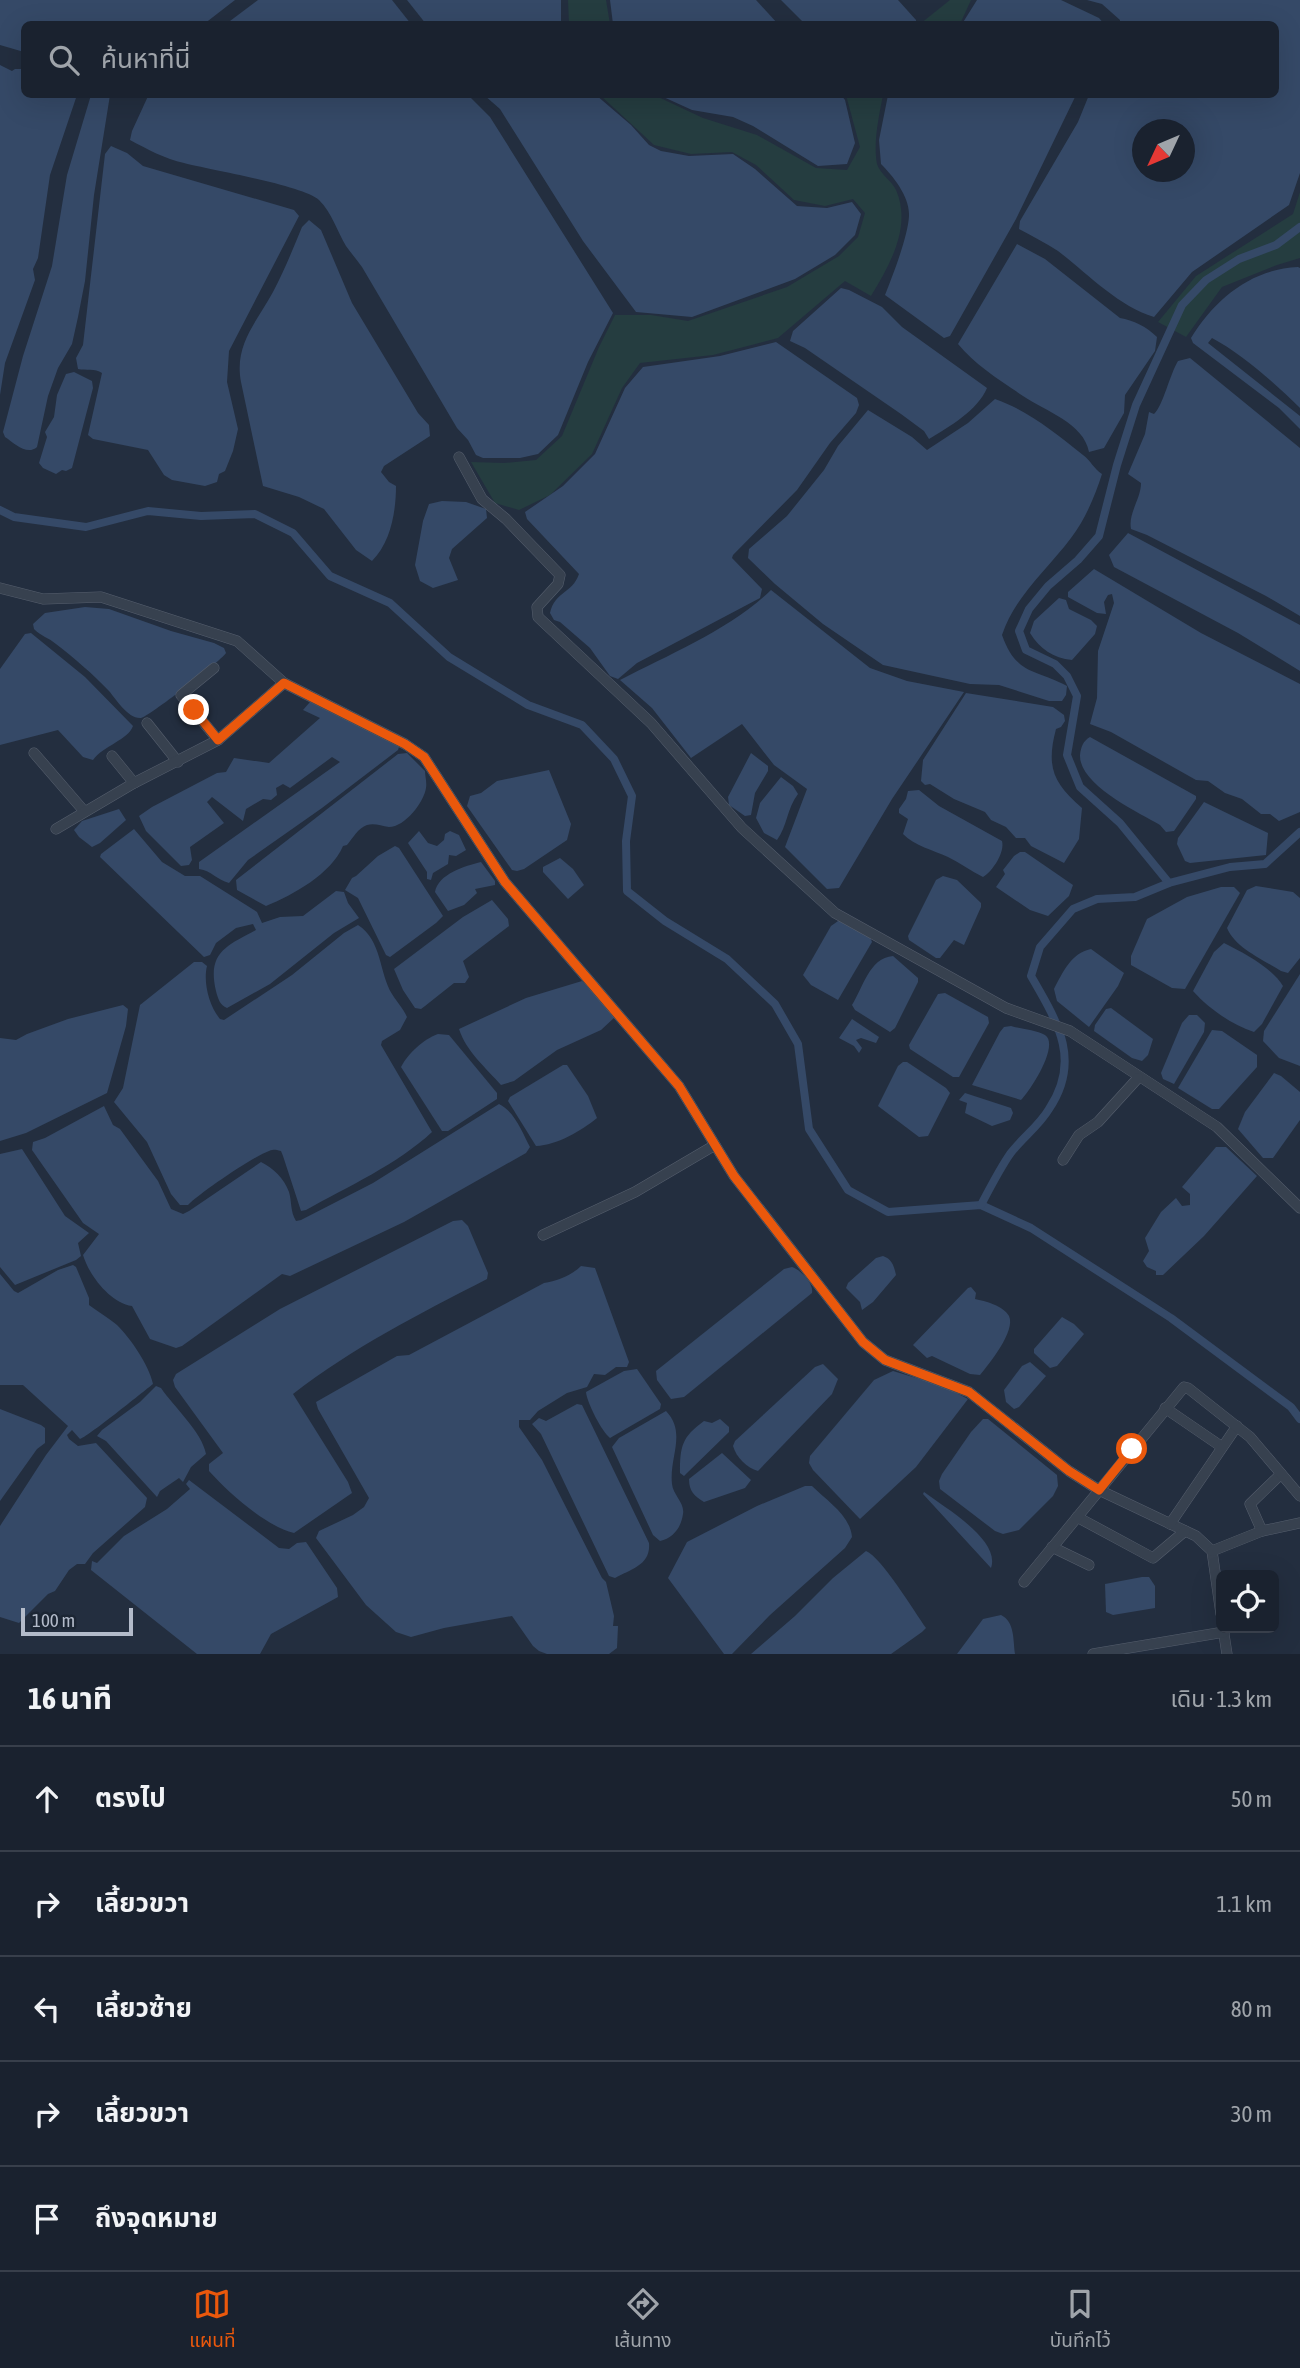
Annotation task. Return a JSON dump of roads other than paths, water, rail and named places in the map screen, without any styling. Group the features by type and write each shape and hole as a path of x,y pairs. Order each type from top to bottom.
{"street":[{"path":"459,457 482,499 506,519 559,575 558,584 537,607 538,617 651,723 742,828 835,913 1006,1009 1070,1031 1217,1127 1300,1208"},
{"path":"0,588 43,599 101,597 237,641 284,683 405,744 424,757 505,882 679,1086 734,1176 863,1342 885,1360 969,1392 1069,1471 1099,1490 1196,1536 1212,1551 1216,1579"},
{"path":"214,668 181,695 218,740"},
{"path":"56,829 134,783 218,740 284,683"},
{"path":"147,723 178,762"},
{"path":"34,753 84,811"},
{"path":"112,756 134,783"},
{"path":"1063,1160 1079,1135 1098,1122 1138,1077"},
{"path":"543,1236 635,1192 715,1145"},
{"path":"1024,1582 1180,1390 1188,1388 1250,1437 1300,1496"},
{"path":"1165,1408 1222,1447"},
{"path":"1170,1524 1237,1426"},
{"path":"1262,1531 1250,1504 1281,1474"},
{"path":"1077,1517 1153,1558 1185,1531"},
{"path":"1212,1551 1262,1531 1300,1523"},
{"path":"1052,1547 1089,1565"},
{"path":"1093,1654 1216,1631"},
{"path":"1224,1633 1227,1654"}],"water":[{"path":"0,0 235,0 208,21 21,21 21,51 0,45"},
{"path":"258,0 392,0 409,21 230,21"},
{"path":"407,0 561,0 561,21 424,21"},
{"path":"610,0 756,0 775,21 613,21"},
{"path":"781,0 898,0 916,20 916,21 802,21"},
{"path":"977,0 1061,0 1102,21 964,21"},
{"path":"1087,0 1300,0 1300,173 1289,205 1192,272 1154,317 1128,305 1058,251 1019,229 1020,221 1078,122 1088,98 1279,98 1279,21 1120,21 1102,4"},
{"path":"0,65 12,71 21,69 21,98 76,98 50,175 38,258 33,269 35,280 5,363 0,395"},
{"path":"90,98 110,98 94,195 85,281 72,344 58,368 48,396 37,447 29,450 16,445 5,437 3,432 23,356 52,266 67,175"},
{"path":"147,98 471,98 490,117 613,313 588,362 558,435 538,454 520,458 483,458 476,455 319,200 295,189 177,161 130,140"},
{"path":"487,98 600,98 631,125 649,145 661,151 689,156 733,154 755,169 797,206 827,208 852,202 861,214 855,235 835,255 795,279 692,317 636,312 583,241 500,109"},
{"path":"666,98 843,98 855,143 847,164 818,166 753,126 733,117 692,110"},
{"path":"887,98 1075,98 1016,219 950,336 944,338 885,295 903,245 909,209 904,194 881,164 879,140"},
{"path":"111,146 127,153 143,166 294,210 299,216 229,351 227,382 238,429 225,471 219,474 217,482 205,486 172,480 164,475 148,450 93,439 88,435 102,373 78,369 76,358 83,345 105,154"},
{"path":"309,220 321,230 352,303 418,413 429,425 430,436 384,466 381,472 396,486 395,506 388,536 372,561 356,550 324,509 299,497 263,486 241,382 241,357 248,335 277,284 302,227"},
{"path":"1017,244 1045,259 1120,318 1140,324 1157,337 1155,351 1125,395 1124,413 1104,448 1089,452 1086,442 1072,425 997,378 972,359 958,344"},
{"path":"1298,267 1300,408 1235,352 1212,338 1208,343 1300,416 1300,429 1279,408 1193,343 1191,338 1211,311 1236,289 1265,273"},
{"path":"841,288 882,307 902,327 987,388 977,404 929,439 924,431 901,414 805,348 790,341 793,331"},
{"path":"776,342 857,398 859,405 856,413 830,443 797,490 733,555 732,558 762,589 760,598 637,663 618,679 610,676 590,648 560,622 554,620 550,613 556,600 576,581 579,574 527,519 525,512 563,486 595,454 625,388 643,367 720,356"},
{"path":"1190,358 1300,448 1300,616 1266,596 1131,529 1131,517 1141,483 1128,474 1145,434 1149,412 1154,414 1157,410 1178,361"},
{"path":"74,372 92,381 93,388 72,468 56,474 39,463 47,437 45,432 54,417 57,395 66,374"},
{"path":"995,399 1041,423 1083,455 1102,474 1081,524 1023,596 1002,635 1007,648 1020,664 1067,686 1062,701 1049,701 999,685 970,684 883,665 823,624 748,558 749,549 787,516 868,410 912,437 927,450 968,423"},
{"path":"442,501 466,502 486,509 487,518 452,549 449,558 458,580 433,588 420,581 415,565 429,504"},
{"path":"1128,533 1300,625 1300,671 1238,633 1114,567 1109,555"},
{"path":"1094,569 1201,633 1300,684 1300,812 1279,821 1270,814 1261,814 1242,799 1225,793 1208,781 1196,780 1111,732 1090,724 1097,698 1098,651 1114,603 1112,594 1108,595 1104,602 1106,614 1097,613 1068,597 1068,592"},
{"path":"771,590 870,668 907,681 964,692 892,799 839,888 827,889 785,847 807,789 774,765 742,724 691,758 652,708 620,680 719,629"},
{"path":"1059,598 1066,600 1069,609 1097,626 1095,634 1072,660 1048,652 1030,633 1034,621"},
{"path":"85,607 109,609 214,643 224,648 226,653 169,699 141,718 136,717 127,712 83,666 34,629 33,624 45,613"},
{"path":"31,633 85,677 133,726 126,735 93,760 83,757 58,730 0,745 0,669 25,634"},
{"path":"966,693 1053,707 1064,715 1065,721 1056,729 1052,764 1058,782 1082,808 1079,839 1064,863 1031,846 1025,838 1016,838 1006,827 991,820 985,812 921,781 923,760"},
{"path":"310,702 399,747 398,750 248,860 229,883 199,869 199,862 340,762 332,757 290,788 283,784 276,788 277,795 271,800 263,799 246,809 243,821 212,797 207,802 224,823 190,847 192,860 189,865 181,866 146,831 139,816 217,773 226,772 234,758 269,763 320,718 303,710"},
{"path":"1090,737 1196,796 1174,831 1166,832 1160,825 1111,796 1089,777 1082,766 1080,755 1083,744"},
{"path":"407,753 425,771 426,784 422,800 413,813 401,823 389,827 373,824 364,826 343,846 330,866 299,890 266,906 237,890 236,880 398,754"},
{"path":"751,753 768,766 768,771 755,793 751,815 745,816 729,805 728,797"},
{"path":"549,770 571,824 567,840 524,869 512,870 467,806 470,796 481,793 497,781"},
{"path":"781,777 793,786 798,794 777,840 764,833 756,818 760,803"},
{"path":"919,790 939,806 1002,841 1000,856 987,874 983,877 948,857 919,845 903,834 908,819 899,813 899,809 908,791"},
{"path":"1204,802 1268,833 1266,855 1190,863 1185,861 1177,844 1178,838"},
{"path":"119,809 126,820 92,847 74,830 82,821"},
{"path":"134,829 162,862 185,876 200,876 257,912 262,923 280,917 303,916 336,891 344,892 359,918 334,933 270,984 227,1008 216,991 214,968 221,952 256,930 253,924 236,928 216,943 210,955 204,957 100,857"},
{"path":"419,831 428,843 437,846 450,831 459,835 466,850 456,856 449,855 448,864 433,873 431,880 427,879 427,872 408,843"},
{"path":"395,846 399,848 443,916 390,957 386,955 358,898 345,890 352,878 378,856"},
{"path":"1020,852 1025,852 1073,885 1069,896 1048,916 1030,910 996,887 1005,874 1003,870"},
{"path":"560,858 573,869 584,885 568,899 543,872 543,867"},
{"path":"481,862 495,885 475,889 477,893 464,905 448,911 435,892 441,880 453,872"},
{"path":"943,876 957,880 981,903 981,907 964,945 954,940 940,958 936,958 909,940 908,936 936,880"},
{"path":"1256,886 1293,892 1300,898 1300,958 1288,973 1236,942 1227,928 1247,890"},
{"path":"1221,887 1234,887 1240,893 1185,989 1172,988 1131,965 1131,956 1147,919 1187,897"},
{"path":"492,900 508,919 509,926 463,961 469,977 465,983 454,983 421,1009 415,1008 394,969 463,917"},
{"path":"841,919 870,937 872,942 838,1000 811,985 803,975 831,926"},
{"path":"358,925 372,939 388,986 407,1017 400,1030 382,1041 381,1045 432,1132 388,1165 306,1210 301,1211 281,1151 275,1150 240,1167 188,1205 180,1205 171,1194 147,1142 114,1102 123,1088 140,1005 194,962 202,962 207,966 206,986 210,1001 216,1014 224,1020 292,975"},
{"path":"1224,943 1264,967 1283,986 1262,1024 1254,1032 1221,1015 1193,991 1214,952"},
{"path":"1091,949 1124,973 1089,1027 1057,1001 1054,989 1073,959"},
{"path":"893,956 918,978 918,982 895,1028 890,1032 855,1010 852,1005 872,968 885,958"},
{"path":"1300,974 1300,1066 1279,1058 1263,1041 1264,1031"},
{"path":"582,981 615,1017 601,1030 557,1050 514,1081 501,1085 466,1045 459,1029 526,998"},
{"path":"945,993 988,1017 989,1023 959,1077 953,1077 910,1049 909,1045 938,994"},
{"path":"123,1005 128,1009 126,1026 107,1093 26,1133 0,1141 0,1038 16,1040 68,1019"},
{"path":"1111,1008 1153,1039 1148,1055 1142,1061 1132,1058 1094,1031 1106,1009"},
{"path":"1189,1015 1197,1015 1205,1023 1204,1032 1174,1084 1163,1079 1161,1073 1182,1023"},
{"path":"852,1019 879,1037 876,1043 861,1038 856,1040 862,1048 859,1053 854,1046 839,1038"},
{"path":"1011,1026 1041,1033 1049,1040 1042,1068 1021,1100 972,1085 1000,1032 1004,1027"},
{"path":"1212,1030 1222,1031 1257,1055 1257,1067 1219,1109 1212,1109 1178,1088"},
{"path":"438,1034 449,1035 497,1093 497,1099 448,1131 442,1131 401,1067 417,1047"},
{"path":"907,1062 950,1093 928,1136 919,1137 878,1106 898,1066"},
{"path":"567,1065 588,1096 597,1118 568,1137 536,1146 508,1101 510,1097"},
{"path":"1274,1073 1300,1092 1300,1120 1273,1158 1263,1158 1238,1129 1245,1112"},
{"path":"965,1093 1011,1108 1013,1113 1010,1120 992,1126 965,1113 967,1103 959,1100"},
{"path":"499,1104 514,1117 521,1129 530,1147 526,1153 404,1222 290,1276 282,1274 176,1348 150,1339 132,1306 116,1300 95,1279 83,1255 99,1234 83,1223 32,1150 33,1142 104,1106 113,1125 120,1129 158,1181 171,1209 183,1214 189,1211 261,1162 274,1170 284,1182 296,1221 373,1183"},
{"path":"1216,1147 1226,1147 1257,1176 1204,1236 1163,1275 1156,1275 1156,1271 1147,1267 1143,1261 1149,1251 1145,1238 1161,1212 1176,1198 1182,1206 1190,1205 1190,1194 1182,1187"},
{"path":"22,1149 65,1216 89,1233 78,1243 81,1256 76,1260 15,1285 0,1267 0,1154"},
{"path":"462,1220 468,1226 488,1273 487,1279 363,1346 293,1394 348,1482 352,1493 294,1533 259,1516 209,1471 209,1464 223,1453 175,1387 173,1380 176,1374 280,1309 453,1221"},
{"path":"883,1256 892,1263 896,1275 873,1302 862,1310 860,1302 846,1288 848,1283 876,1258"},
{"path":"73,1265 89,1298 89,1305 117,1325 128,1337 144,1361 153,1384 84,1437 80,1439 72,1430 67,1435 78,1446 96,1443 147,1498 145,1507 93,1553 85,1564 77,1564 69,1570 55,1591 48,1594 19,1623 0,1617 0,1526 68,1426 23,1385 0,1385 0,1274 18,1293 58,1270"},
{"path":"581,1266 595,1268 629,1362 627,1367 616,1367 605,1375 594,1374 587,1387 567,1393 538,1411 530,1420 519,1420 519,1427 542,1460 606,1582 614,1616 613,1626 618,1626 617,1648 609,1654 547,1654 533,1646 512,1616 411,1637 396,1632 366,1605 316,1538 319,1531 364,1507 369,1498 316,1402 397,1356 409,1355 544,1283 569,1275"},
{"path":"792,1267 806,1278 812,1293 684,1397 671,1399 657,1380 656,1371 784,1269"},
{"path":"971,1287 976,1293 975,1299 1003,1309 1010,1322 1000,1347 980,1375 970,1374 932,1356 927,1358 913,1345"},
{"path":"1062,1317 1084,1334 1057,1366 1050,1368 1034,1353 1034,1349"},
{"path":"1030,1362 1046,1376 1019,1407 1014,1409 1006,1402 1004,1390 1022,1366"},
{"path":"823,1364 838,1379 832,1394 758,1471 746,1465 734,1450 735,1441 815,1367"},
{"path":"637,1369 661,1404 660,1409 610,1438 595,1417 586,1392 624,1371"},
{"path":"893,1371 943,1386 968,1399 916,1467 860,1519 813,1470 809,1463 810,1456 874,1380"},
{"path":"156,1386 161,1388 193,1428 206,1454 191,1467 183,1482 179,1478 160,1491 157,1497 106,1441 97,1436"},
{"path":"577,1404 582,1405 649,1543 647,1556 643,1561 615,1578 609,1576 541,1434 532,1424 539,1418 546,1421"},
{"path":"0,1409 45,1428 45,1443 37,1449 0,1501"},
{"path":"666,1411 675,1428 672,1484 683,1514 676,1532 660,1541 653,1535 612,1447 619,1438"},
{"path":"720,1419 729,1427 729,1432 684,1476 680,1473 681,1456 687,1437 704,1421 712,1423"},
{"path":"983,1419 988,1419 1057,1475 1058,1486 1053,1496 1019,1530 1003,1534 995,1531 940,1489 942,1474"},
{"path":"722,1453 751,1480 745,1488 704,1502 693,1493 689,1479"},
{"path":"189,1480 279,1548 289,1549 297,1543 306,1542 337,1588 338,1597 271,1634 260,1654 197,1654 91,1570 92,1561 97,1563 124,1536 167,1509 190,1489 186,1484"},
{"path":"805,1486 812,1486 837,1509 847,1522 852,1537 845,1548 770,1615 732,1654 724,1654 668,1578 687,1542 757,1506"},
{"path":"924,1492 969,1525 988,1546 992,1557 991,1568 923,1494"},
{"path":"866,1551 898,1586 926,1628 922,1632 891,1654 751,1654 833,1578"},
{"path":"1149,1577 1155,1586 1155,1608 1113,1615 1106,1612 1105,1584"},
{"path":"1001,1615 1011,1627 1015,1654 957,1654 983,1619"}],"waterway":[{"path":"1169,883 1120,823 1080,787 1067,755 1077,696 1067,676 1055,664 1026,650 1019,631 1029,609 1048,586 1078,560 1099,536 1136,405 1182,305 1206,280 1239,259 1276,245 1300,227"},
{"path":"0,510 14,517 86,527 148,511 201,516 255,514 293,533 330,576 390,603 449,657 528,705 582,725 614,759 632,796 626,841 627,891 665,921 727,959 775,1004 798,1044 809,1129 848,1190 888,1212 981,1205 1031,1228 1171,1318 1291,1407 1300,1419"},
{"path":"981,1205 1010,1154 1049,1109 1059,1091 1064,1074 1065,1057 1057,1025 1031,976 1040,947 1073,909 1097,899 1135,897 1169,883 1230,867 1265,864 1300,832"}]}
